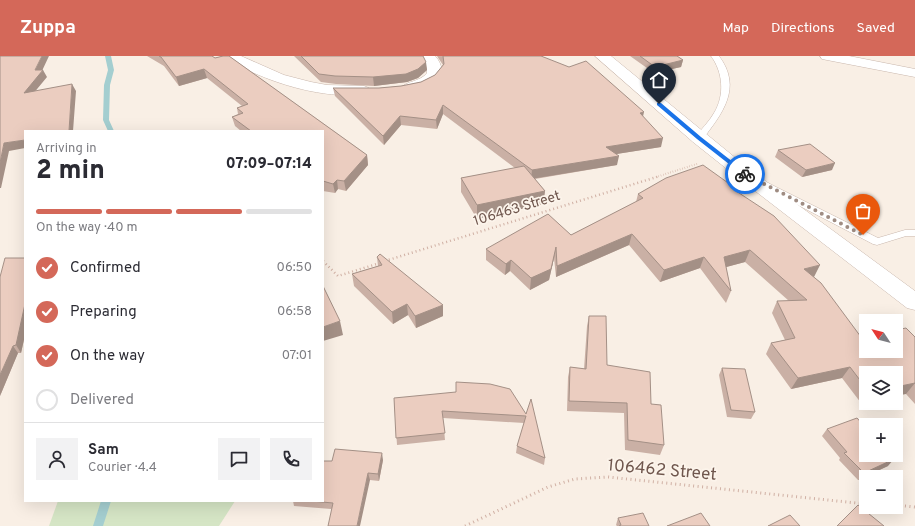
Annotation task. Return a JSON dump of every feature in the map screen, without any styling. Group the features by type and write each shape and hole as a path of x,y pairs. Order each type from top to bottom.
{"street":[{"path":"230,56 264,74 304,86 330,90 375,90"},
{"path":"396,90 421,85 435,74 436,70 434,64 427,56"},
{"path":"602,56 743,173 915,302"},
{"path":"835,57 915,74"}],"lane":[{"path":"699,138 719,111 724,98 724,69 715,56"},
{"path":"743,173 877,242 905,233 915,232"}],"path":[{"name":"106463 Street","path":"324,263 338,276 722,156"},
{"name":"106462 Street","path":"465,526 548,487 575,479 608,477 859,503"},
{"path":"903,505 915,506"}],"green space":[{"path":"58,502 234,502 219,526 49,526"}],"building":[{"path":"0,56 42,56 35,70 43,70 24,93 72,84 69,130 24,130 24,140 4,143 0,163"},
{"path":"159,56 212,56 215,58 229,56 367,155 344,181 337,180 333,184 324,181 324,130 250,130 232,117 243,113 237,108 248,104 204,69 176,77"},
{"path":"301,56 423,56 426,62 418,69 406,74 373,77 335,76 319,74"},
{"path":"443,56 541,56 569,67 586,61 644,112 640,113 663,138 606,147 619,156 532,170 443,105 436,120 400,116 383,136 333,88 379,88 421,82 435,75 444,64"},
{"path":"640,56 677,56 683,60 655,67"},
{"path":"810,144 835,163 806,170 778,150"},
{"path":"703,165 738,190 736,191 774,216 820,265 804,269 821,283 859,334 859,358 903,358 903,329 906,328 915,337 915,383 903,386 903,366 859,366 859,379 850,367 798,378 771,343 795,338 777,301 807,300 750,250 724,257 731,291 704,257 664,270 632,234 557,266 556,247 551,269 531,278 511,260 506,264 486,249 548,214 571,235 643,198 638,194 666,178"},
{"path":"524,166 545,191 477,205 461,178"},
{"path":"380,254 443,305 415,316 407,304 392,312 352,274 382,265 377,257"},
{"path":"5,258 24,258 24,309 16,345 13,346 0,375 0,277"},
{"path":"324,288 340,321 324,327"},
{"path":"589,316 606,316 607,365 650,372 651,404 661,405 664,445 628,440 627,403 569,401 570,367 586,369"},
{"path":"722,368 745,369 755,412 731,410"},
{"path":"456,382 490,384 510,389 526,414 531,399 545,458 517,446 526,416 442,411 445,433 396,438 394,398 456,392"},
{"path":"857,418 859,420 859,462 888,462 870,470 861,470 844,453 847,452 827,429"},
{"path":"335,449 382,453 378,474 368,473 357,526 328,526 333,503 322,502 324,502 324,461 332,461"},
{"path":"858,505 859,514 869,514 884,526 837,526"},
{"path":"643,513 649,526 619,526 621,525 618,518"},
{"path":"701,513 710,526 667,526"},
{"path":"790,515 800,526 768,526"}],"waterway":[{"path":"108,56 111,70 107,85 106,120 111,130"},
{"path":"98,526 106,502"}],"way so far":[{"path":"745,174 863,235"}],"route":[{"path":"659,104 745,174"}]}
